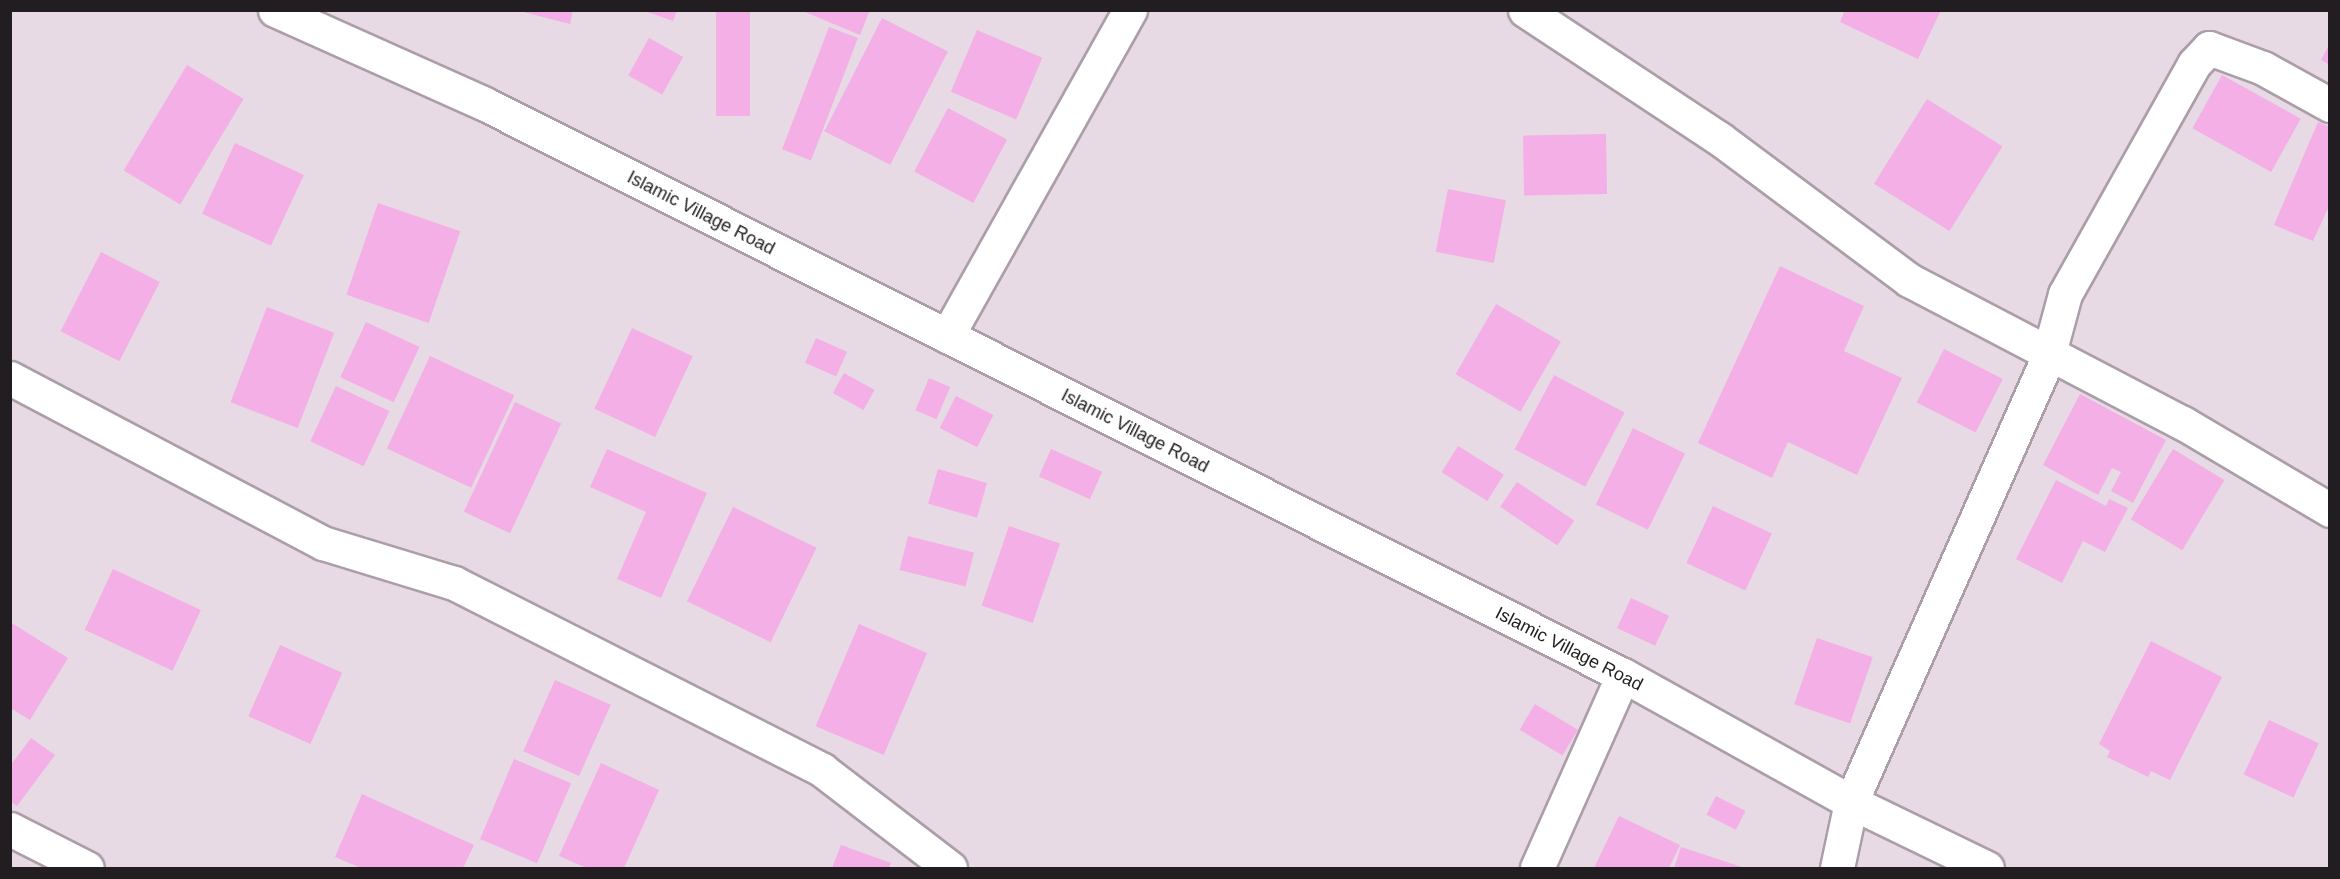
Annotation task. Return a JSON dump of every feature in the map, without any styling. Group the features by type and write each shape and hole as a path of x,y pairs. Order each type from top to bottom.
{"street":[{"path":"947,336 1130,10"},
{"path":"1525,10 1720,140 1910,280 2049,357 2183,423 2330,510"},
{"name":"Islamic Village Road","path":"288,14 483,103 1623,675 1851,802 1987,868"},
{"path":"1837,868 1851,802 2049,357 2065,294 2092,240 2194,64 2209,48 2263,68 2330,105"},
{"path":"10,378 323,543 454,583 822,770 950,868"},
{"path":"1537,868 1623,675"},
{"path":"10,829 87,868"}],"building":[{"path":"516,10 573,10 570,24"},
{"path":"642,10 677,10 673,21"},
{"path":"716,10 750,10 750,116 716,116"},
{"path":"800,10 870,10 860,35"},
{"path":"1845,10 1941,10 1918,59 1840,22"},
{"path":"882,18 948,52 890,165 824,131"},
{"path":"829,27 858,38 811,160 782,149"},
{"path":"977,30 1042,58 1016,119 951,92"},
{"path":"649,38 683,57 662,95 628,76"},
{"path":"2330,43 2330,65 2321,60"},
{"path":"187,65 244,99 180,204 124,170"},
{"path":"2222,75 2301,119 2271,172 2192,128"},
{"path":"1927,99 2002,146 1949,231 1874,184"},
{"path":"948,108 1007,139 973,203 914,172"},
{"path":"2318,122 2330,127 2330,204 2313,241 2274,225"},
{"path":"1606,134 1607,194 1524,195 1523,135"},
{"path":"235,143 304,175 271,246 202,214"},
{"path":"1448,189 1506,200 1494,263 1436,252"},
{"path":"378,203 460,231 429,323 346,295"},
{"path":"101,252 160,282 119,361 61,331"},
{"path":"1780,266 1864,306 1844,351 1902,378 1857,475 1788,442 1772,478 1698,443"},
{"path":"1496,304 1561,342 1520,412 1456,374"},
{"path":"267,307 334,333 298,428 230,402"},
{"path":"366,322 419,347 394,402 340,377"},
{"path":"632,328 693,356 655,437 594,409"},
{"path":"816,338 847,352 836,376 805,363"},
{"path":"1944,349 2003,379 1976,432 1917,402"},
{"path":"430,356 514,395 471,488 387,448"},
{"path":"844,373 875,390 863,410 833,393"},
{"path":"1554,375 1625,413 1585,487 1515,449"},
{"path":"929,378 950,387 936,419 915,410"},
{"path":"336,386 389,411 364,466 310,441"},
{"path":"2080,394 2166,440 2133,503 2111,491 2121,472 2112,468 2098,495 2043,465"},
{"path":"956,396 993,415 977,447 940,428"},
{"path":"515,402 561,424 510,533 464,512"},
{"path":"1633,428 1685,453 1648,530 1596,504"},
{"path":"1458,446 1504,475 1487,501 1442,472"},
{"path":"607,449 707,493 661,598 617,579 646,512 590,487"},
{"path":"1051,449 1102,472 1090,499 1039,476"},
{"path":"2173,449 2224,480 2182,550 2131,519"},
{"path":"938,469 987,483 977,518 928,504"},
{"path":"2056,480 2106,506 2109,499 2128,508 2105,552 2083,541 2062,583 2016,559"},
{"path":"1517,482 1574,521 1557,545 1500,507"},
{"path":"1713,506 1772,533 1745,591 1686,563"},
{"path":"733,507 817,548 771,642 687,601"},
{"path":"1009,526 1060,544 1033,623 982,605"},
{"path":"908,536 974,552 966,586 900,570"},
{"path":"113,569 201,610 173,671 85,630"},
{"path":"1631,598 1669,616 1655,646 1617,628"},
{"path":"10,622 68,658 30,720 10,708"},
{"path":"859,624 927,653 884,755 816,726"},
{"path":"1817,638 1873,657 1850,723 1794,704"},
{"path":"2151,641 2222,677 2170,780 2151,771 2148,777 2107,757 2110,751 2099,744"},
{"path":"280,645 342,673 310,744 248,716"},
{"path":"555,680 611,705 579,776 523,751"},
{"path":"1535,704 1578,730 1562,755 1520,730"},
{"path":"2269,720 2319,743 2293,798 2244,774"},
{"path":"31,738 55,755 17,806 10,801 10,766"},
{"path":"514,759 571,783 537,863 480,839"},
{"path":"601,763 659,790 624,868 587,868 559,856"},
{"path":"362,794 474,845 463,868 361,868 335,857"},
{"path":"1716,796 1745,811 1736,830 1706,815"},
{"path":"1619,816 1680,845 1669,868 1594,868"},
{"path":"841,845 891,863 889,868 832,868"},
{"path":"1681,847 1742,867 1674,868"}]}
